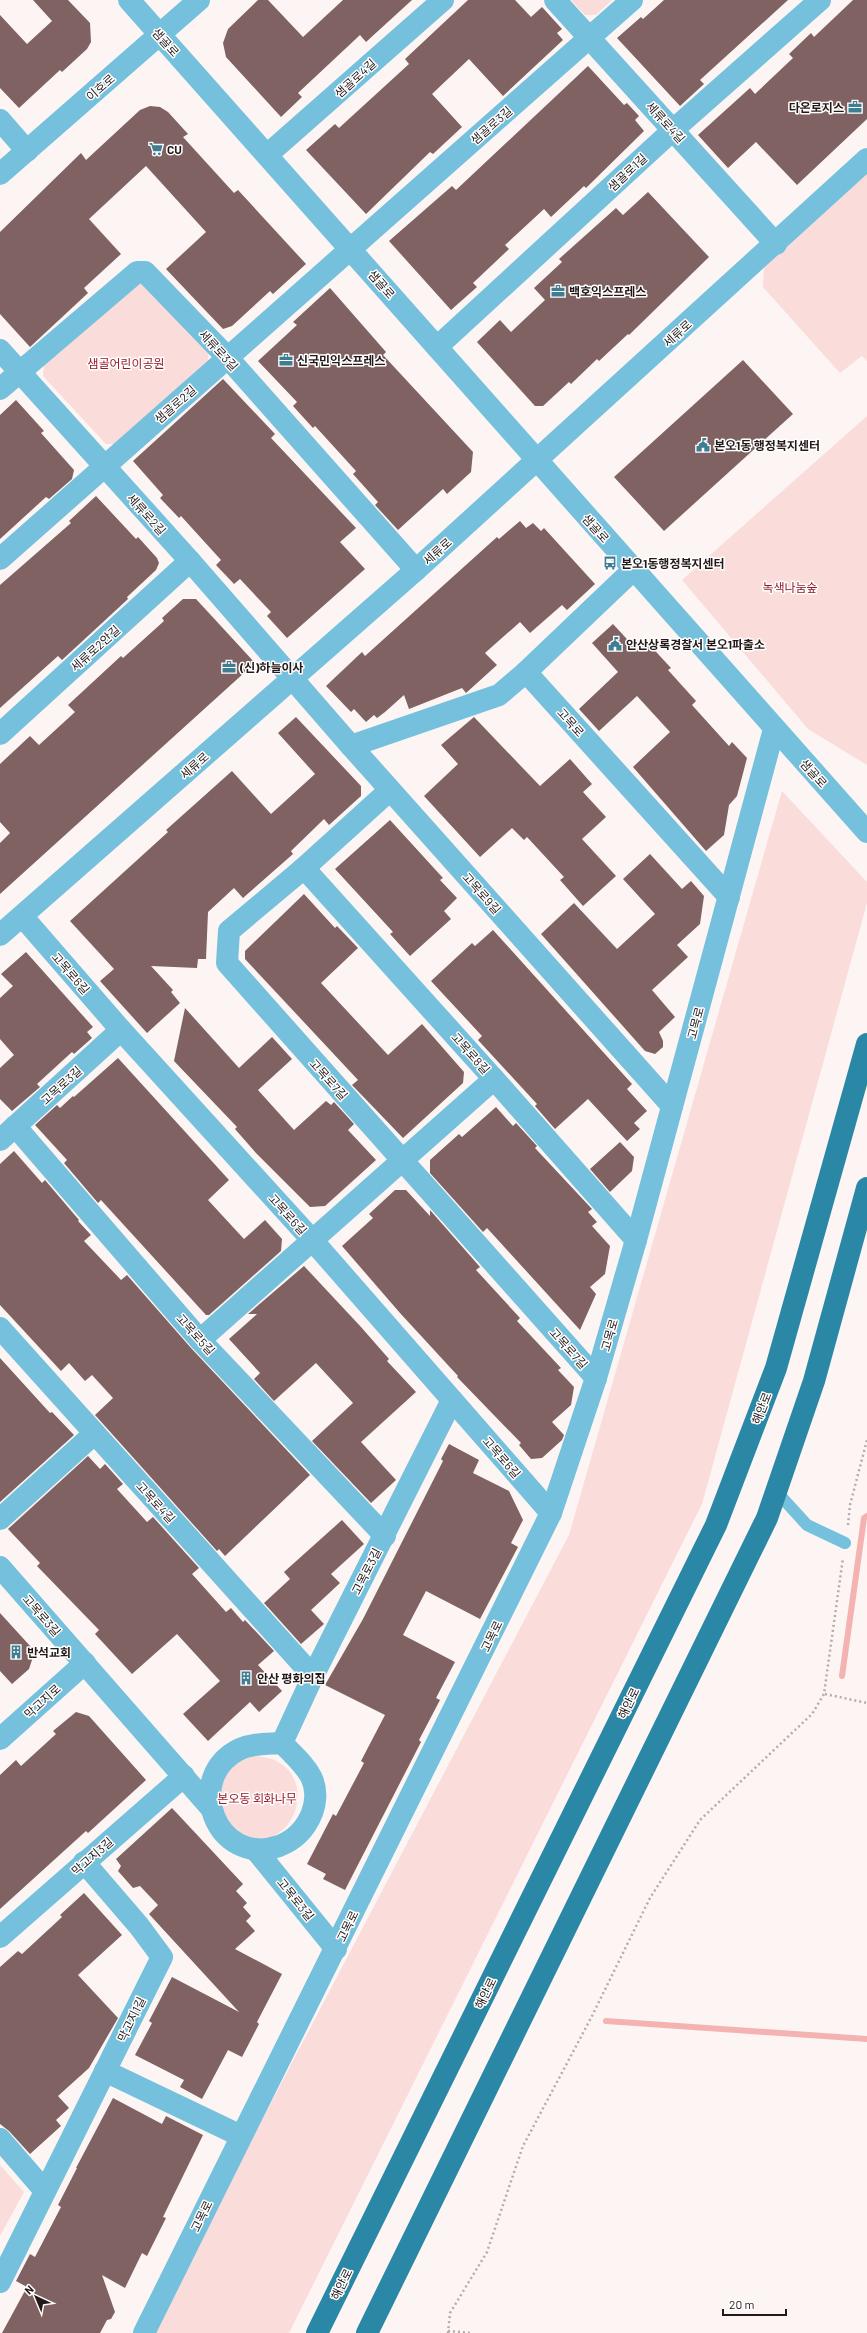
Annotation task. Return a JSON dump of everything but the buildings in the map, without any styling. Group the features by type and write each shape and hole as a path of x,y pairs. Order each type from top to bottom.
{"main road":[{"name":"해안로","path":"317,2333 716,1525 776,1368 867,1044"},
{"path":"367,2333 767,1518 814,1381 867,1188"}],"street":[{"name":"샘골로","path":"129,0 536,461 867,832"},
{"name":"이호로","path":"0,174 199,0"},
{"name":"샘골로4길","path":"267,156 442,0"},
{"name":"세류로4길","path":"555,0 776,244"},
{"name":"샘골로3길","path":"350,249 632,0"},
{"name":"샘골로1길","path":"436,347 673,130 820,0"},
{"path":"0,120 27,151"},
{"name":"세류로","path":"0,935 416,570 776,244 867,159"},
{"name":"샘골로2길","path":"0,559 350,249"},
{"name":"세류로3길","path":"0,389 137,272 145,272 228,358 416,570"},
{"name":"세류로2길","path":"0,350 190,561 292,679"},
{"name":"세류로2안길","path":"0,734 190,561"},
{"path":"351,746 499,695 526,672 633,570"},
{"name":"고목로","path":"526,672 729,897"},
{"name":"고목로9길","path":"292,679 672,1106"},
{"name":"고목로","path":"144,2333 552,1513 596,1378 636,1240 774,729"},
{"name":"고목로7길","path":"390,790 304,868 229,931 227,963 596,1378"},
{"name":"고목로8길","path":"304,868 494,1079 636,1240"},
{"name":"고목로6길","path":"22,916 121,1030 313,1242 552,1513"},
{"name":"고목로3길","path":"7,1133 121,1030"},
{"path":"200,1340 313,1242 494,1079"},
{"name":"고목로5길","path":"7,1133 385,1536"},
{"name":"고목로4길","path":"0,1328 313,1676"},
{"name":"고목로3길","path":"282,1743 313,1676 385,1536 452,1400"},
{"path":"0,1519 94,1434"},
{"name":"고목로3길","path":"0,1567 211,1808"},
{"name":"막고지로","path":"0,1739 85,1663"},
{"path":"282,1743 302,1762 311,1775 315,1790 314,1806 309,1821 293,1839 271,1848 256,1849 240,1846 227,1836 217,1825 211,1808 210,1790 215,1773 226,1758 246,1747 258,1744 282,1743"},
{"name":"막고지3길","path":"0,1937 184,1776"},
{"name":"고목로3길","path":"256,1849 336,1949"},
{"name":"막고지1길","path":"0,2282 162,1957 139,1926 84,1862"},
{"path":"105,2071 241,2136"},
{"path":"0,2139 45,2191"}],"lane":[{"path":"776,1491 807,1525 845,1543"}],"path":[{"path":"471,2333 448,2332 450,2313 487,2252 523,2146 591,2018 650,1898 700,1820 812,1714 824,1694 850,1505 867,1440"},
{"path":"824,1694 867,1703"}],"green space":[{"path":"571,0 612,0 596,15 585,15"},
{"path":"867,172 867,361 862,356 840,373 763,287 764,266"},
{"name":"샘골어린이공원","path":"136,281 147,282 209,349 208,360 116,444 106,444 43,376 44,365"},
{"name":"녹색나눔숲","path":"867,416 867,765 808,729 682,580"},
{"path":"782,791 867,882 867,903 702,1504 289,2333 150,2333 569,1535"},
{"name":"본오동 회화나무","path":"249,1756 273,1760 289,1771 296,1786 297,1803 291,1820 280,1832 263,1839 240,1836 221,1820 218,1795 219,1780 228,1769"},
{"path":"0,2165 24,2192 0,2236"}],"waterway":[{"path":"842,1676 864,1518 867,1516"},
{"path":"606,2021 867,2039"}],"place":[{"name":"다온로지스","path":"855,107"},
{"name":"CU","path":"156,149"},
{"name":"백호익스프레스","path":"558,291"},
{"name":"신국민익스프레스","path":"286,360"},
{"name":"본오1동 행정복지센터","path":"703,445"},
{"name":"본오1동행정복지센터","path":"610,563"},
{"name":"안산상록경찰서 본오1파출소","path":"615,644"},
{"name":"(신)하늘이사","path":"229,667"},
{"name":"반석교회","path":"16,1652"},
{"name":"안산 평화의집","path":"246,1678"}]}
